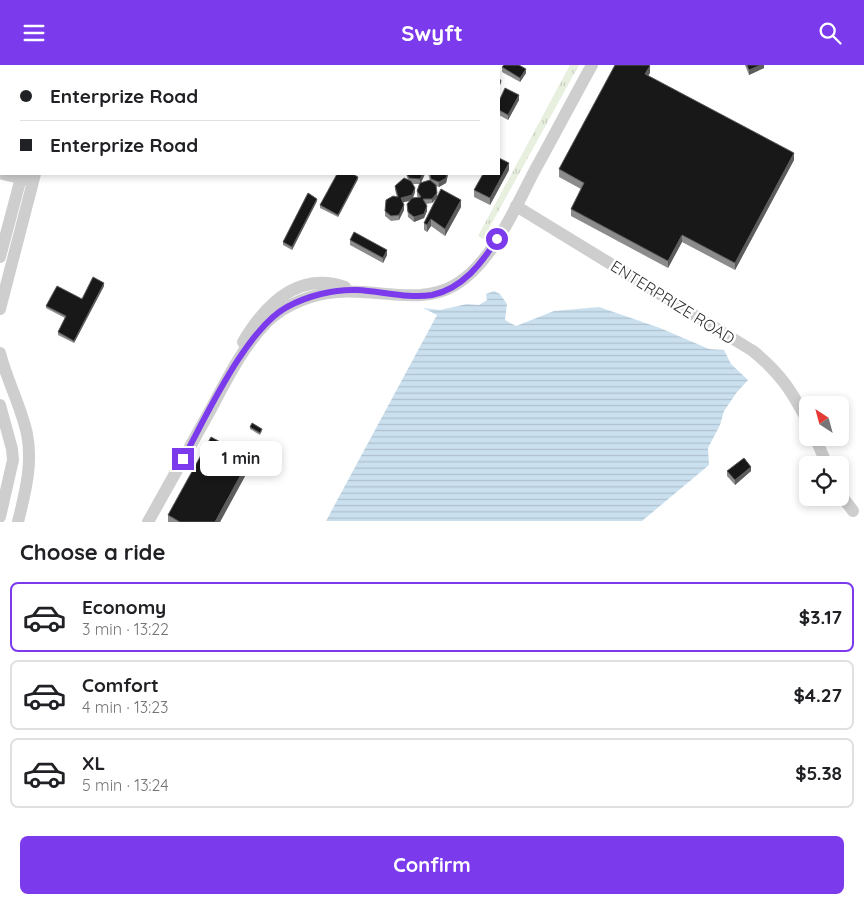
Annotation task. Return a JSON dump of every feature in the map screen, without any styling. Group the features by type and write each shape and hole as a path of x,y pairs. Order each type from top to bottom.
{"street":[{"path":"148,521 248,346 268,321 286,307 310,297 355,290 401,295 432,295 455,285 474,271 489,252 516,206 592,65"},
{"path":"10,175 28,177"},
{"path":"0,257 28,177"},
{"path":"0,309 28,177"},
{"name":"ENTERPRIZE ROAD","path":"516,206 753,351 774,369 785,382 799,406"},
{"path":"0,353 27,435 28,476 18,521"},
{"path":"0,405 12,449 13,460 0,517"},
{"path":"848,506 852,511"}],"green space":[{"path":"570,65 579,65 483,239 478,236"}],"water":[{"path":"494,291 500,294 507,304 505,320 516,326 554,311 599,307 660,328 709,349 724,350 731,364 748,380 724,411 720,425 708,448 709,465 642,521 326,521 437,315 423,308 440,310 467,304 479,305 487,300 486,294"}],"building":[{"path":"504,65 519,65 526,69 520,78 502,67"},
{"path":"615,65 649,65 645,74 794,153 735,263 682,235 668,261 571,209 584,183 559,169"},
{"path":"747,65 761,65 749,70"},
{"path":"505,88 519,95 508,115 500,111 500,99"},
{"path":"500,158 509,163 490,198 474,190 482,175 500,175"},
{"path":"336,175 355,175 358,177 338,215 320,205"},
{"path":"408,175 422,175 420,179 409,178"},
{"path":"430,175 447,175 446,178 439,182 431,179"},
{"path":"404,178 411,181 415,188 412,195 401,198 404,205 399,215 391,216 385,211 386,200 393,196 398,197 395,186"},
{"path":"430,180 436,185 437,193 432,199 423,199 427,206 424,214 414,217 408,212 407,204 412,198 421,197 417,191 420,183"},
{"path":"441,189 461,200 445,229 431,219 427,225 424,223"},
{"path":"308,193 317,199 292,247 283,242"},
{"path":"354,232 387,250 383,258 350,240"},
{"path":"93,277 104,283 74,341 58,332 66,316 46,306 57,286 82,299"},
{"path":"252,423 262,429 260,433 250,427"},
{"path":"211,437 250,458 215,522 180,522 168,515"},
{"path":"744,458 751,467 735,480 727,471"}],"route":[{"path":"183,459 248,346 268,321 286,307 310,297 355,290 401,295 432,295 455,285 474,271 497,239"}]}
